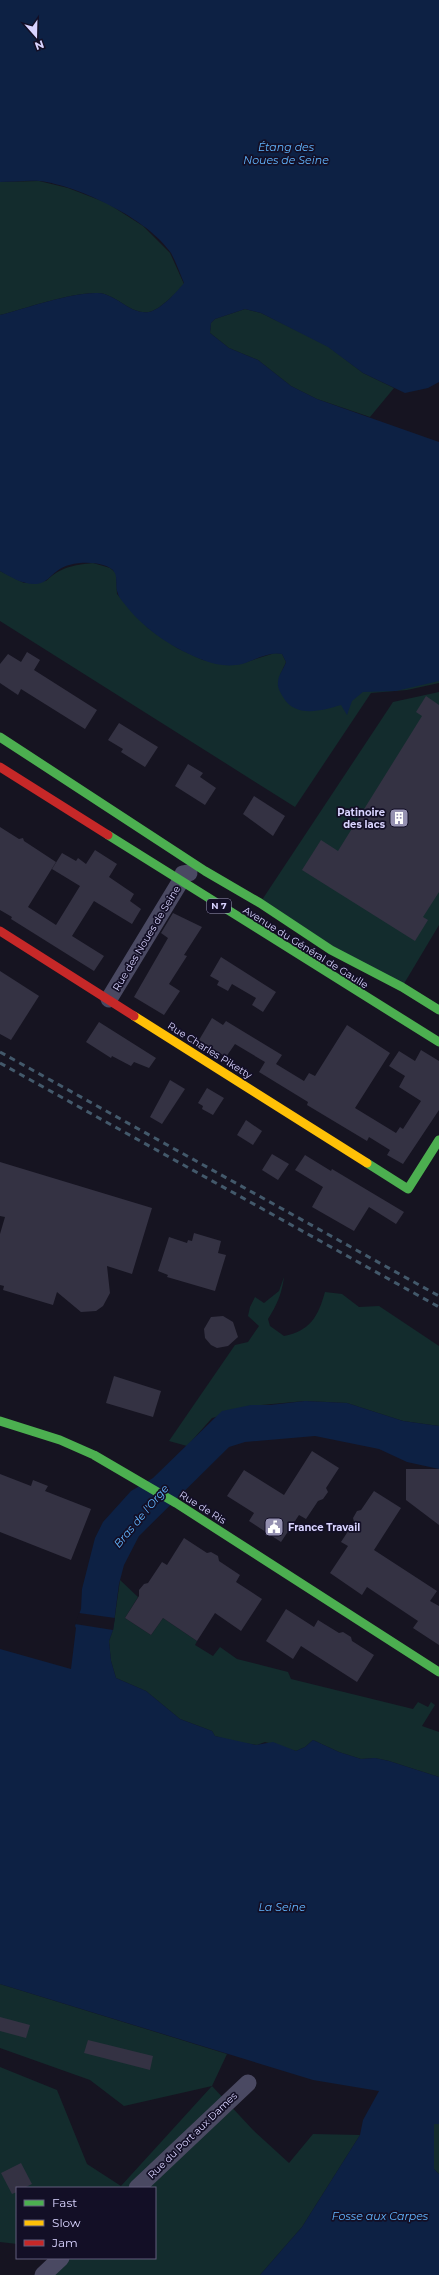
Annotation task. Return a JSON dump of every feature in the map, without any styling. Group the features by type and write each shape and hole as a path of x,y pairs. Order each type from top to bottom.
{"main road":[{"name":"Avenue du Général de Gaulle","path":"0,737 205,871 260,903 332,950 402,987 439,1010"},
{"name":"Avenue du Général de Gaulle","path":"0,767 180,882 439,1042"},
{"name":"Rue Charles Piketty","path":"0,931 408,1189 439,1140"},
{"name":"Rue de Ris","path":"0,1421 79,1448 176,1503 439,1672"}],"street":[{"name":"Rue des Noues de Seine","path":"109,999 180,882 183,874 205,871"},
{"name":"Rue du Port aux Dames","path":"138,2187 248,2082"},
{"path":"43,2275 60,2259"}],"green space":[{"path":"39,181 68,188 107,203 143,226 170,253 184,284 173,296 158,308 149,312 142,312 130,308 105,294 87,293 49,301 0,315 0,182"},
{"path":"245,309 261,313 329,347 363,373 394,388 370,417 317,399 291,386 258,360 229,348 210,333 211,323 215,319"},
{"path":"93,563 110,568 116,573 117,594 148,628 177,648 203,660 240,664 275,653 282,654 286,662 280,675 338,698 439,664 439,683 407,690 371,693 295,807 0,621 0,571 24,583 46,581 62,570"},
{"path":"439,692 439,925 402,987 260,903 393,702"},
{"path":"284,1277 279,1299 268,1319 270,1326 284,1336 300,1331 312,1322 316,1316 325,1292 342,1294 359,1307 379,1306 439,1346 439,1426 403,1421 347,1403 305,1401 261,1405 212,1418 187,1446 169,1441 235,1345 248,1342 259,1326 248,1316 250,1307 255,1297 264,1303 279,1291"},
{"path":"120,1580 138,1597 125,1618 151,1635 163,1618 197,1641 195,1645 213,1656 220,1647 237,1659 288,1672 291,1679 413,1709 418,1702 428,1707 431,1702 435,1705 422,1726 439,1732 439,1777 389,1761 375,1758 361,1759 339,1752 313,1740 305,1747 296,1751 265,1742 257,1745 236,1742 215,1736 212,1731 180,1719 146,1691 116,1678 111,1661 109,1641 113,1630"},
{"path":"0,1984 227,2054 212,2086 124,2106 90,2080 0,2048"},
{"path":"0,2067 57,2090 87,2164 121,2186 212,2086 253,2130 289,2163 313,2134 360,2135 302,2227 260,2275 47,2275 62,2259 156,2259 156,2187 16,2187 16,2244 0,2242"},
{"path":"434,2123 439,2124 439,2174 434,2169"}],"water":[{"name":"Étang des Noues de Seine","path":"0,0 439,0 439,382 428,388 405,393 363,373 328,347 261,313 245,309 215,319 211,323 210,333 229,348 258,360 291,386 317,399 439,442 439,681 396,691 363,692 352,701 347,715 341,705 317,711 301,710 288,704 278,688 279,677 286,662 282,654 277,653 262,656 237,665 227,665 208,662 182,651 152,631 134,615 119,596 115,574 109,567 92,563 73,564 62,568 45,581 37,584 22,582 0,571 0,315 49,301 87,293 105,294 130,308 142,312 149,312 158,308 173,296 184,283 171,253 160,240 146,228 112,206 93,197 56,184 40,181 0,182"},
{"name":"La Seine","path":"305,1401 347,1403 403,1421 439,1426 439,1469 407,1462 379,1449 315,1436 245,1442 229,1447 139,1536 124,1565 119,1584 113,1630 109,1641 111,1661 116,1678 146,1691 180,1719 212,1731 215,1736 256,1745 273,1742 296,1751 305,1747 313,1740 339,1752 361,1759 375,1758 389,1761 439,1777 439,2124 434,2124 434,2169 439,2174 439,2275 260,2275 302,2227 360,2135 363,2120 379,2091 313,2080 0,1984 0,1649 71,1669 75,1626 81,1609 82,1589 95,1538 103,1522 131,1491 153,1478 222,1411 251,1405 270,1405"}],"pier":[{"path":"79,1613 115,1618 113,1630 75,1624"}],"building":[{"path":"27,652 40,660 34,670 97,710 85,729 21,689 18,695 0,683 0,664 8,654 21,662"},
{"name":"Patinoire des lacs","path":"426,696 439,705 439,892 423,917 428,920 415,941 302,870 321,840 338,851 422,716 416,712"},
{"path":"119,723 158,747 145,767 121,752 123,749 108,740"},
{"path":"188,764 203,773 200,777 216,788 205,805 175,786"},
{"path":"254,796 285,816 273,836 243,814"},
{"path":"0,827 19,839 23,838 24,841 56,862 28,907 56,925 80,886 52,869 62,853 76,861 78,858 86,864 95,850 117,864 109,877 134,894 130,901 141,909 132,924 94,901 72,936 104,956 94,971 11,919 12,917 0,910"},
{"path":"173,913 202,927 184,955 187,956 169,984 180,991 164,1015 134,997 168,938 161,933"},
{"path":"221,957 276,992 263,1012 252,1005 256,998 232,984 228,991 217,985 219,981 210,976"},
{"path":"0,971 39,996 11,1040 0,1034"},
{"path":"212,1018 223,1025 226,1021 282,1055 276,1064 304,1081 309,1073 315,1076 347,1025 390,1053 355,1108 396,1133 400,1127 403,1129 421,1101 399,1087 405,1076 389,1066 399,1051 415,1061 421,1050 439,1061 439,1110 403,1164 387,1155 390,1150 369,1137 367,1141 307,1105 308,1102 259,1072 265,1062 235,1044 226,1057 199,1040"},
{"path":"99,1022 156,1058 149,1068 134,1062 131,1066 112,1056 111,1058 86,1042"},
{"path":"170,1080 185,1089 162,1124 150,1117"},
{"path":"207,1088 224,1098 213,1115 202,1109 203,1106 198,1103"},
{"path":"246,1120 262,1131 253,1145 237,1135"},
{"path":"272,1154 289,1164 278,1180 262,1170"},
{"path":"305,1155 331,1171 332,1169 404,1212 396,1224 369,1207 354,1231 312,1207 323,1187 295,1170"},
{"path":"0,1162 152,1208 132,1274 107,1266 110,1293 103,1306 96,1311 81,1312 57,1292 53,1305 3,1290 4,1286 0,1285 0,1234 5,1217 0,1216"},
{"path":"194,1233 221,1241 218,1253 226,1255 215,1291 167,1277 168,1275 158,1271 169,1237 187,1243 188,1240 192,1241"},
{"path":"223,1316 233,1322 238,1337 228,1346 217,1348 211,1345 205,1338 204,1329 211,1317"},
{"path":"114,1376 161,1391 153,1417 106,1403"},
{"path":"312,1451 339,1468 326,1488 328,1492 323,1499 318,1501 306,1519 299,1515 281,1542 249,1521 254,1513 227,1496 244,1470 284,1495"},
{"path":"406,1469 439,1469 439,1525 406,1500"},
{"path":"0,1474 31,1486 33,1480 48,1486 45,1491 91,1509 71,1560 0,1532"},
{"path":"374,1491 401,1508 374,1550 437,1591 430,1601 439,1606 439,1645 413,1628 418,1621 367,1587 362,1595 330,1573 348,1546 341,1542 354,1522 353,1518 357,1511 361,1510"},
{"path":"184,1538 207,1553 211,1552 218,1556 219,1561 240,1575 236,1582 262,1599 241,1631 215,1613 197,1641 163,1618 151,1635 125,1618 139,1596 139,1590 144,1584 148,1583 162,1562 167,1565"},
{"path":"286,1609 314,1627 318,1620 339,1633 343,1632 351,1637 352,1641 374,1655 357,1682 301,1646 293,1659 266,1641"},
{"path":"0,2017 30,2025 26,2038 0,2031"},
{"path":"88,2040 153,2056 150,2070 84,2053"},
{"path":"21,2163 32,2184 26,2187 16,2187 16,2192 12,2194 1,2173"}],"railway":[{"path":"0,1052 439,1296"},
{"path":"0,1063 439,1307"}],"traffic: fast":[{"path":"0,737 205,871 260,903 331,950 402,987 439,1010"},
{"path":"108,835 439,1042"},
{"path":"367,1163 408,1189 439,1140"},
{"path":"0,1421 60,1440 94,1455 176,1503 439,1672"}],"traffic: slow":[{"path":"134,1016 367,1163"}],"traffic: jam":[{"path":"0,767 108,835"},
{"path":"0,931 134,1016"}],"place":[{"name":"Patinoire des lacs","path":"399,818"},
{"name":"France Travail","path":"274,1527"}],"water label":[{"name":"Bras de l'Orge","path":"141,1516"},
{"name":"Fosse aux Carpes","path":"380,2216"}]}
